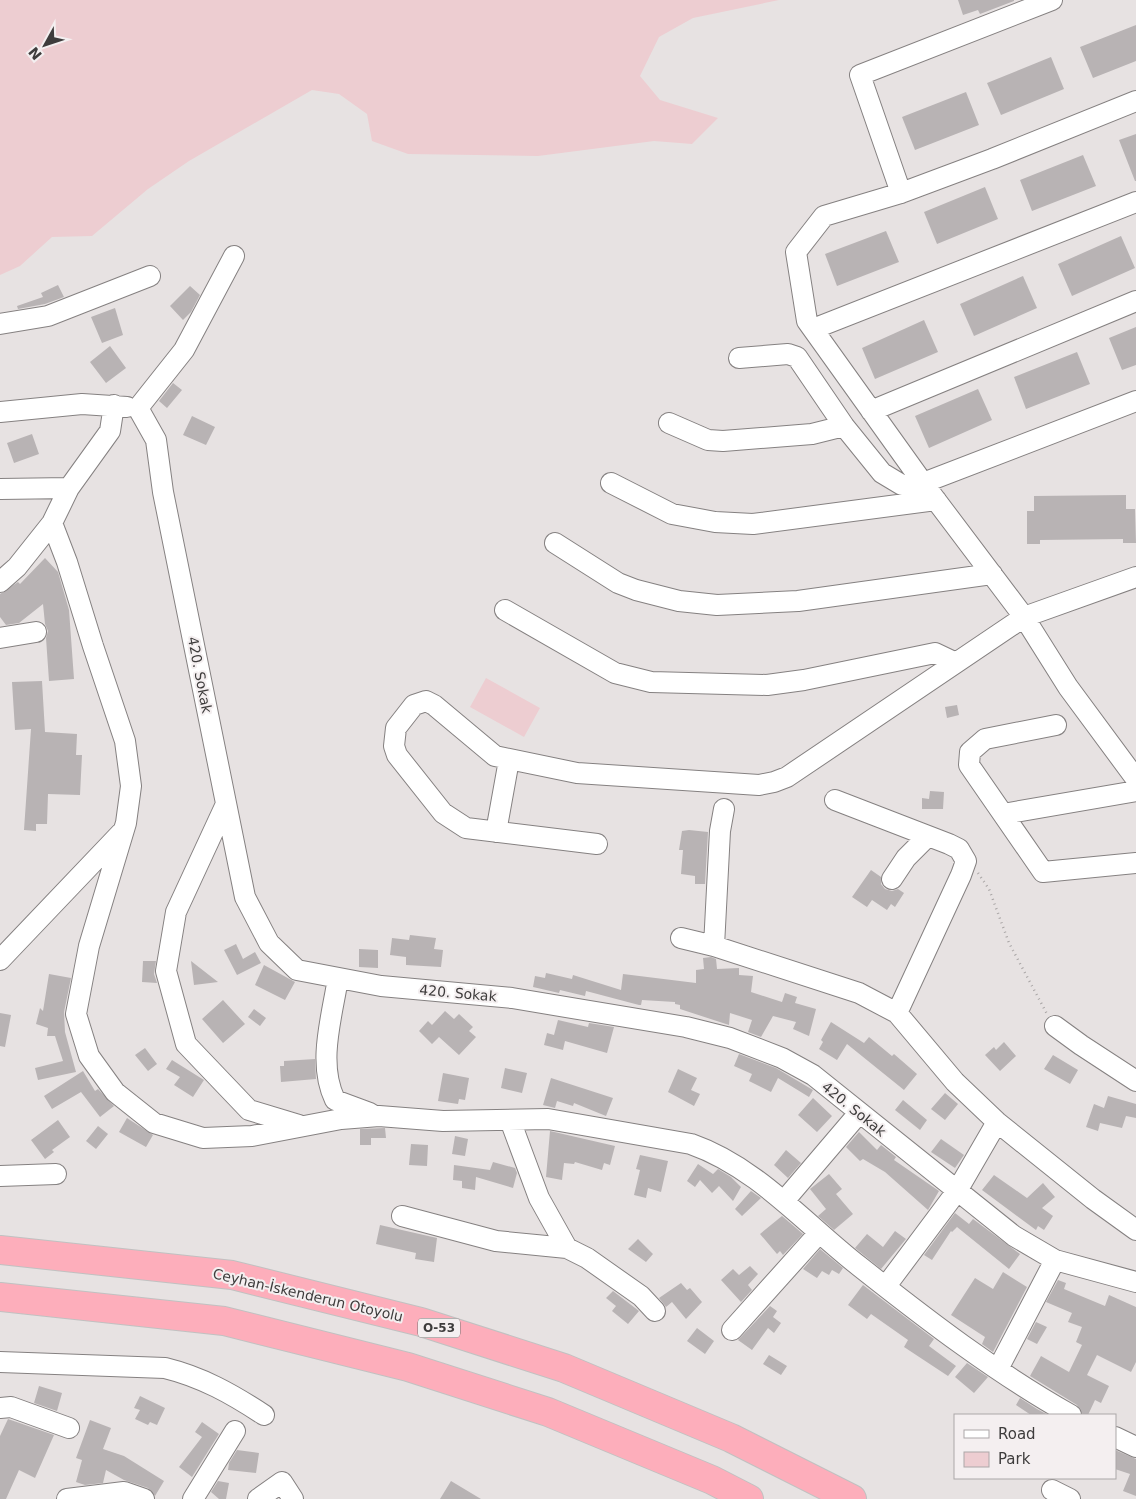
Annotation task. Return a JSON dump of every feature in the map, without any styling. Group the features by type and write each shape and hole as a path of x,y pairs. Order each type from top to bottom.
{"highway":[{"name":"Ceyhan-İskenderun Otoyolu","path":"0,1250 232,1274 421,1322 564,1368 731,1438 852,1499"},
{"path":"0,1297 224,1321 408,1367 548,1412 712,1480 749,1499"}],"street":[{"path":"901,193 860,75 1052,0"},
{"path":"1136,101 992,159 901,193 824,216 796,252 807,321 812,329 923,484 1024,617 1068,687 1136,779"},
{"path":"812,329 1136,202"},
{"path":"0,412 82,404 138,408 184,350 234,256"},
{"path":"0,324 48,316 150,276"},
{"path":"871,411 1136,301"},
{"path":"739,358 788,354 798,357 844,426 887,477 902,485 923,484 1136,401"},
{"path":"0,582 17,567 52,523 69,488 110,431 114,405"},
{"name":"420. Sokak","path":"138,408 156,440 163,492 245,897 269,943 297,970 382,986 512,998 686,1027 730,1038 782,1058 813,1075 1014,1236 1055,1260 1136,1282"},
{"path":"670,423 708,440 812,434 844,426"},
{"path":"611,484 672,514 734,524 753,524 936,500"},
{"path":"0,490 69,488"},
{"path":"52,523 67,562 125,740 131,786 124,830 89,946 76,1014 89,1056 115,1092 154,1123 204,1138 252,1136 341,1119 380,1116 443,1121 548,1119 691,1144 710,1150 752,1177 886,1286 998,1369 1068,1414"},
{"path":"555,543 618,583 630,588 679,601 717,605 798,601 992,574"},
{"path":"597,844 466,828 442,813 398,755 394,746 394,734 414,704 426,701 434,705 489,753 509,760 577,773 759,784 774,782 787,776 1024,617 1136,577"},
{"path":"505,610 614,673 651,682 767,685 804,680 935,653 956,663"},
{"path":"0,638 36,632"},
{"path":"1056,725 985,739 970,752 969,765 1043,872 1136,863"},
{"path":"496,832 509,760"},
{"path":"1003,814 1136,790"},
{"path":"835,800 959,849 966,861 962,875 897,1013"},
{"path":"226,804 176,912 166,971 186,1044 249,1110 304,1126"},
{"path":"714,946 720,831 724,809"},
{"path":"0,960 124,830"},
{"path":"892,878 906,858 928,836"},
{"path":"681,938 714,946 859,993 897,1013 956,1082 997,1122 1093,1199 1136,1230"},
{"path":"338,978 326,1060 330,1090 335,1100 380,1116"},
{"path":"1055,1026 1081,1046 1136,1081"},
{"path":"784,1202 859,1113"},
{"path":"510,1120 539,1198 566,1248"},
{"path":"886,1286 957,1191 997,1122"},
{"path":"0,1176 56,1174"},
{"path":"402,1216 496,1241 566,1248 602,1269 641,1296 656,1311"},
{"path":"732,1330 819,1233"},
{"path":"998,1369 1055,1260"},
{"path":"0,1362 165,1368 191,1374 219,1386 264,1414"},
{"path":"0,1408 11,1407 70,1428"},
{"path":"193,1499 235,1431"},
{"path":"1116,1437 1136,1447"},
{"path":"258,1499 282,1482 293,1499"},
{"path":"1052,1490 1070,1499"},
{"path":"67,1499 124,1492 144,1499"}],"path":[{"path":"966,861 976,870 989,889 1009,943 1042,1007 1055,1026"}],"green space":[{"path":"0,0 779,0 693,18 659,37 640,76 660,100 718,118 692,144 654,141 538,156 408,154 372,141 367,114 339,94 312,90 189,161 148,189 92,236 52,237 20,266 0,275"},
{"path":"486,678 540,708 524,737 470,707"}],"building":[{"path":"958,0 1014,1 980,14 978,10 963,15"},
{"path":"1136,25 1136,61 1093,78 1080,47"},
{"path":"1051,57 1064,89 1001,115 987,83"},
{"path":"966,92 979,125 915,150 902,117"},
{"path":"1136,134 1136,181 1135,181 1119,140"},
{"path":"1083,155 1096,186 1032,211 1020,180"},
{"path":"985,187 998,219 937,244 924,212"},
{"path":"886,231 899,262 837,286 825,254"},
{"path":"1121,236 1135,268 1072,296 1058,264"},
{"path":"1023,276 1037,308 974,336 960,304"},
{"path":"58,285 64,297 45,304 18,309 17,306 43,297 41,293"},
{"path":"190,286 200,295 191,312 183,320 170,306"},
{"path":"115,308 123,335 102,343 91,317"},
{"path":"924,320 938,352 875,379 862,348"},
{"path":"1136,327 1136,365 1122,370 1109,338"},
{"path":"110,346 126,368 106,383 90,362"},
{"path":"1077,352 1090,384 1026,409 1014,377"},
{"path":"173,383 182,390 167,408 159,401"},
{"path":"978,389 992,420 929,448 915,416"},
{"path":"192,416 215,427 206,445 183,435"},
{"path":"32,434 39,454 14,463 7,443"},
{"path":"1126,495 1126,509 1135,509 1136,543 1123,543 1123,539 1040,540 1040,544 1027,544 1027,511 1034,511 1034,496"},
{"path":"45,558 58,572 69,610 74,679 49,681 46,638 48,631 45,624 43,604 19,623 6,625 0,617 0,594 18,582 20,584"},
{"path":"42,681 45,732 77,734 76,755 82,755 80,795 48,794 47,824 36,824 36,831 24,830 31,729 15,730 12,682"},
{"path":"957,705 959,715 947,718 945,707"},
{"path":"930,791 944,792 943,809 922,809 922,798 929,799"},
{"path":"682,831 708,832 705,884 695,884 695,876 681,874 683,850 679,850"},
{"path":"871,870 881,877 881,884 885,889 892,891 898,889 904,893 895,907 891,904 887,910 872,900 867,907 852,897"},
{"path":"410,935 436,938 434,949 443,950 441,967 406,965 406,957 390,955 392,938 409,940"},
{"path":"236,944 243,959 255,952 261,963 237,975 224,950"},
{"path":"359,949 378,950 378,968 359,967"},
{"path":"711,957 716,959 717,969 739,968 739,975 753,976 751,992 782,1002 785,993 797,997 795,1003 816,1009 809,1036 793,1029 796,1022 773,1016 761,1037 748,1032 752,1020 730,1013 729,1025 680,1009 680,1005 675,1004 675,1002 642,1000 641,1005 639,1005 586,991 585,996 560,990 559,993 533,987 535,976 545,978 546,973 572,979 573,975 621,990 623,974 696,983 696,970 704,969 703,958"},
{"path":"143,961 156,961 154,974 157,983 142,982"},
{"path":"191,961 218,982 194,985"},
{"path":"264,965 295,982 285,1000 255,985"},
{"path":"49,974 71,978 64,1012 65,1032 76,1072 38,1080 35,1068 63,1061 55,1036 47,1036 48,1028 36,1024 40,1008 43,1011"},
{"path":"223,1000 245,1024 223,1043 202,1019"},
{"path":"254,1009 266,1018 260,1026 248,1017"},
{"path":"445,1011 454,1019 459,1014 473,1027 469,1031 476,1037 459,1055 439,1037 432,1044 419,1031 428,1021 432,1025"},
{"path":"0,1013 11,1015 5,1047 0,1046"},
{"path":"558,1020 588,1027 589,1023 614,1027 607,1053 565,1041 563,1050 544,1045 547,1033 554,1035"},
{"path":"831,1022 864,1043 869,1037 892,1056 894,1054 917,1074 904,1090 847,1044 837,1060 819,1049 823,1042 821,1040"},
{"path":"1004,1042 1016,1056 1000,1071 985,1055 994,1047 996,1050"},
{"path":"145,1048 157,1064 148,1071 135,1055"},
{"path":"739,1054 776,1068 813,1090 809,1097 778,1078 771,1092 749,1081 752,1074 734,1066"},
{"path":"1053,1055 1078,1070 1070,1084 1044,1069"},
{"path":"315,1059 316,1079 281,1082 280,1066 284,1066 284,1061"},
{"path":"172,1060 204,1080 193,1097 174,1085 180,1077 166,1069"},
{"path":"505,1068 527,1073 522,1093 501,1088"},
{"path":"678,1069 697,1078 691,1090 700,1094 694,1106 668,1092"},
{"path":"83,1071 95,1091 98,1089 114,1106 100,1117 81,1092 52,1109 44,1096"},
{"path":"443,1073 469,1078 465,1100 459,1099 458,1104 438,1101"},
{"path":"551,1078 613,1098 606,1116 574,1103 573,1106 557,1101 555,1108 543,1105"},
{"path":"945,1093 958,1104 945,1120 931,1109"},
{"path":"1108,1096 1136,1104 1136,1118 1126,1116 1122,1128 1100,1123 1098,1131 1086,1127 1094,1104 1104,1108"},
{"path":"813,1098 832,1116 817,1132 798,1115"},
{"path":"903,1100 927,1120 920,1130 895,1110"},
{"path":"127,1118 153,1135 146,1147 119,1132"},
{"path":"58,1120 70,1137 52,1150 54,1152 45,1159 31,1140"},
{"path":"98,1126 108,1134 96,1149 86,1141"},
{"path":"385,1128 386,1138 371,1138 371,1145 360,1145 360,1129"},
{"path":"550,1131 615,1146 610,1165 604,1163 602,1170 575,1162 574,1164 564,1163 562,1180 546,1177"},
{"path":"859,1132 877,1150 881,1145 896,1157 894,1160 939,1191 928,1210 885,1172 863,1159 860,1161 846,1147"},
{"path":"455,1136 468,1139 465,1156 452,1154"},
{"path":"941,1139 964,1155 955,1168 931,1152"},
{"path":"411,1144 428,1145 427,1166 409,1165"},
{"path":"786,1150 801,1163 788,1178 774,1165"},
{"path":"640,1155 668,1161 661,1192 648,1188 646,1198 634,1195 640,1170 636,1169"},
{"path":"493,1162 515,1168 517,1173 513,1188 476,1177 475,1190 462,1188 462,1181 453,1180 454,1165 490,1170"},
{"path":"698,1164 713,1174 718,1169 731,1177 741,1187 733,1201 719,1186 712,1193 700,1180 695,1187 687,1181"},
{"path":"829,1174 842,1189 836,1194 853,1214 834,1230 818,1216 826,1209 810,1189"},
{"path":"994,1175 1027,1198 1043,1183 1055,1197 1042,1208 1053,1216 1044,1230 1038,1226 1036,1230 982,1190"},
{"path":"751,1191 761,1198 742,1216 735,1209"},
{"path":"955,1213 969,1224 973,1219 1020,1254 1009,1269 957,1227 951,1231 932,1260 924,1255"},
{"path":"782,1216 803,1234 783,1255 780,1251 777,1254 760,1234"},
{"path":"380,1225 437,1238 434,1262 415,1259 416,1253 376,1244"},
{"path":"895,1231 906,1239 881,1269 855,1248 867,1234 883,1247"},
{"path":"638,1239 653,1254 646,1262 628,1249"},
{"path":"820,1249 843,1268 839,1274 832,1270 829,1275 822,1271 817,1278 803,1269"},
{"path":"750,1266 758,1274 748,1285 752,1290 741,1302 721,1280 733,1269 739,1275"},
{"path":"1003,1272 1027,1287 993,1352 982,1344 985,1337 951,1315 975,1278 993,1289"},
{"path":"1058,1280 1066,1283 1064,1289 1105,1306 1109,1295 1136,1307 1136,1362 1131,1372 1097,1355 1087,1375 1109,1386 1101,1403 1095,1400 1088,1414 1082,1414 1077,1405 1030,1376 1041,1356 1069,1372 1082,1345 1076,1342 1082,1327 1068,1322 1072,1313 1046,1302"},
{"path":"681,1283 687,1290 690,1288 702,1302 686,1319 672,1302 666,1307 659,1298"},
{"path":"863,1285 934,1339 929,1346 956,1366 948,1376 904,1347 908,1340 871,1314 867,1319 848,1305"},
{"path":"613,1291 639,1311 628,1324 612,1311 616,1306 606,1298"},
{"path":"770,1306 777,1311 773,1317 781,1323 774,1333 768,1328 752,1350 738,1340"},
{"path":"1036,1322 1047,1327 1037,1344 1027,1339"},
{"path":"697,1328 714,1341 705,1354 687,1341"},
{"path":"769,1355 787,1366 781,1375 763,1364"},
{"path":"967,1363 988,1377 974,1393 955,1377"},
{"path":"39,1386 62,1393 57,1411 34,1403"},
{"path":"140,1396 165,1408 157,1425 150,1422 148,1425 135,1419 140,1410 134,1408"},
{"path":"1020,1398 1046,1414 1030,1414 1016,1405"},
{"path":"8,1419 54,1435 35,1478 19,1470 6,1499 0,1499 0,1436"},
{"path":"90,1420 111,1428 103,1449 124,1456 164,1481 155,1496 148,1488 124,1480 106,1470 103,1483 85,1485 76,1482 82,1460 76,1458"},
{"path":"202,1422 219,1434 192,1477 179,1467 202,1437 195,1432"},
{"path":"237,1450 259,1453 256,1473 228,1470 229,1463"},
{"path":"1116,1450 1136,1459 1136,1496 1123,1491 1130,1474 1116,1469"},
{"path":"218,1481 229,1483 226,1499 219,1499 211,1492"},
{"path":"451,1481 481,1499 440,1499"}]}
